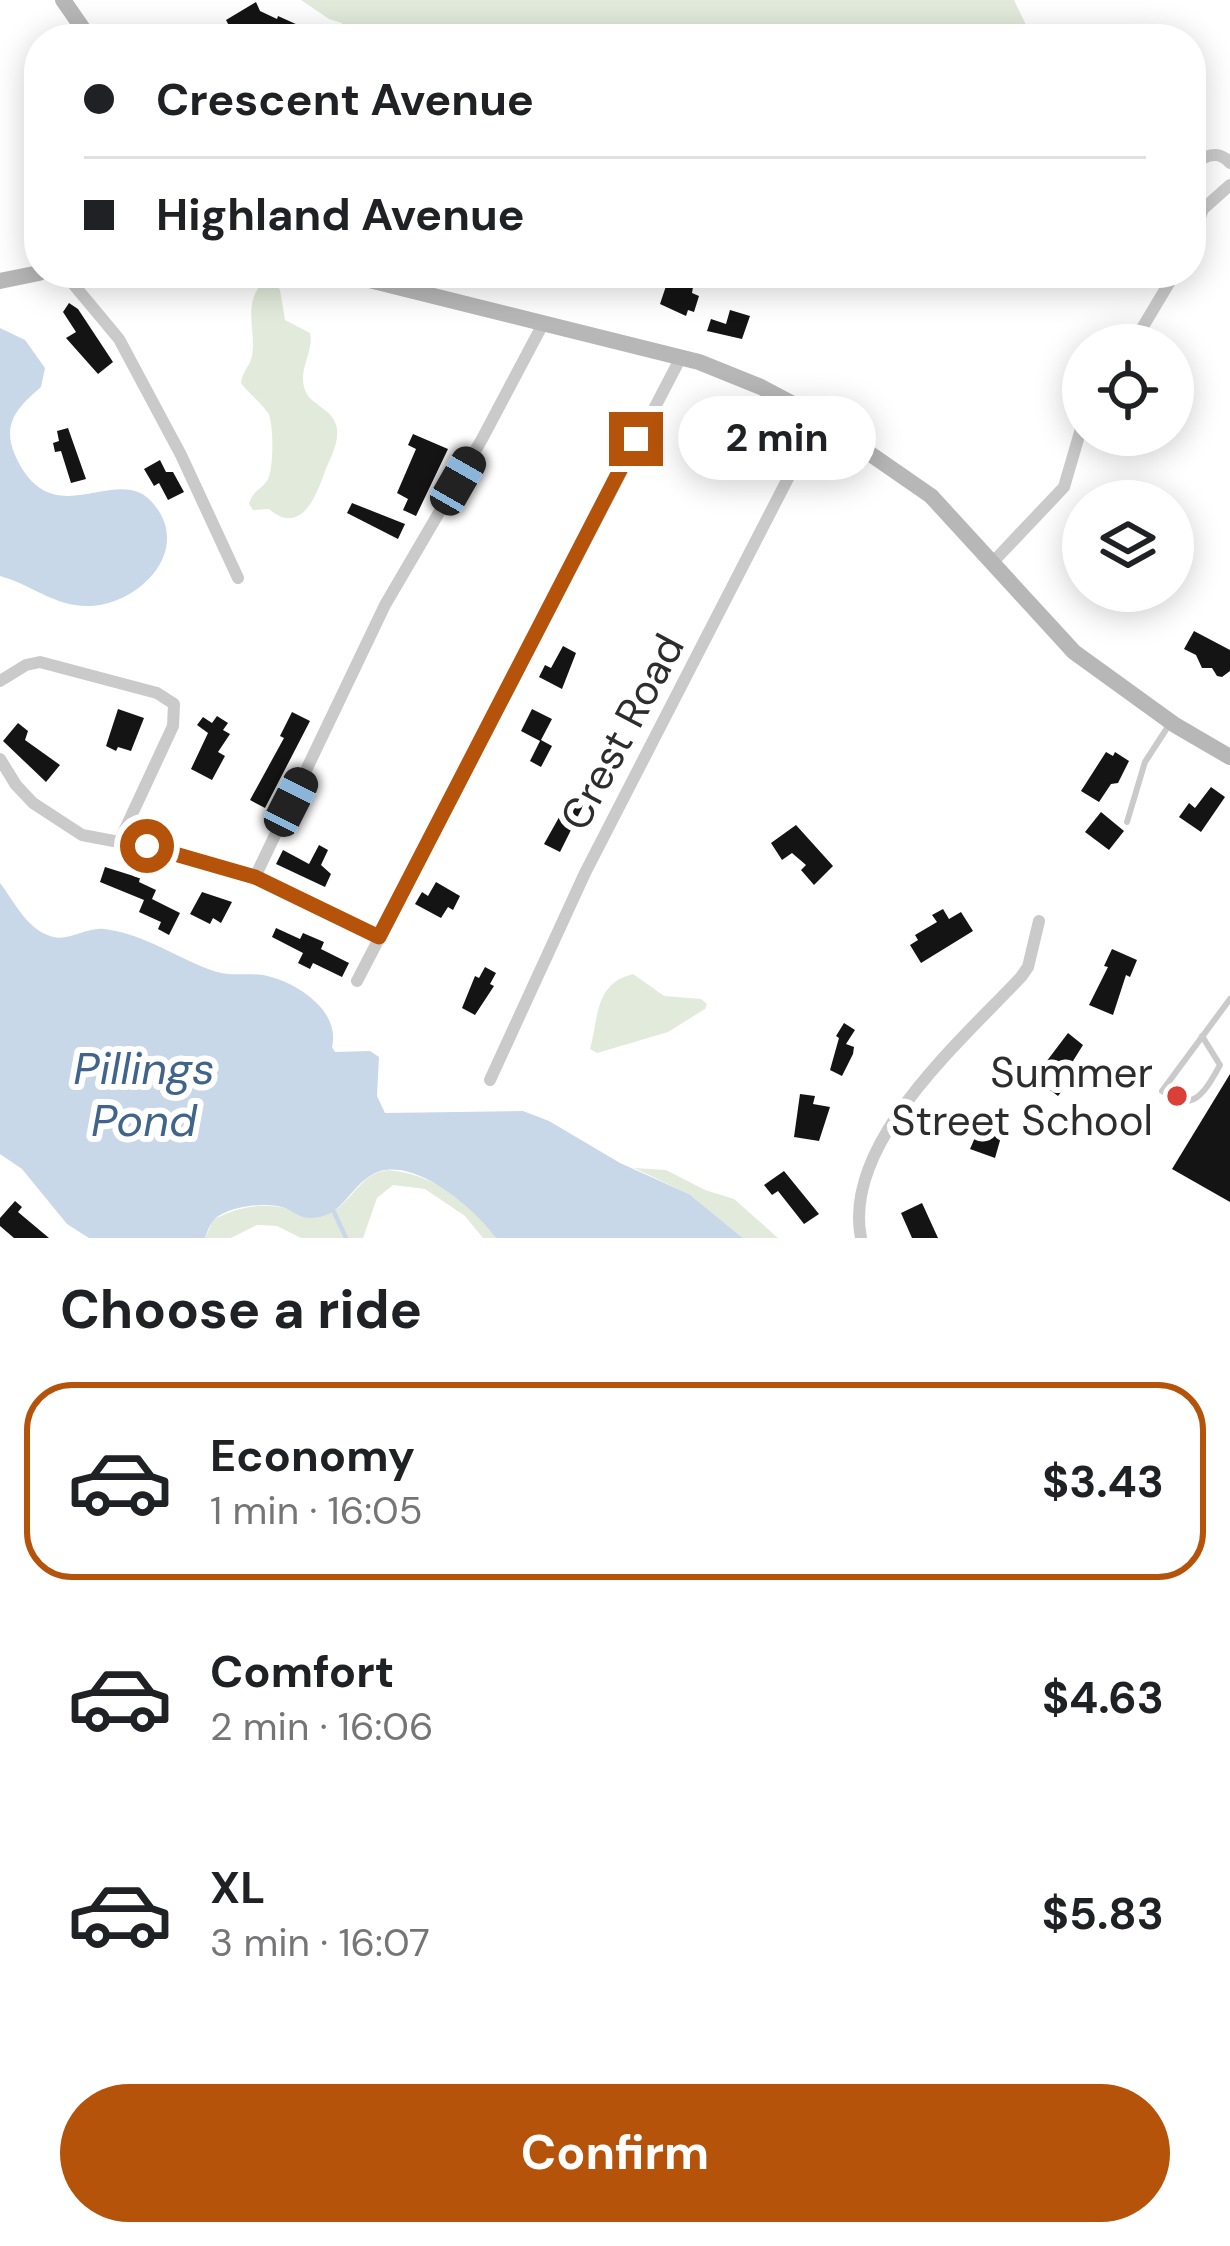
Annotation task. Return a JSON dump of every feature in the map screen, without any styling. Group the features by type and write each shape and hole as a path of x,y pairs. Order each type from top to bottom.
{"main road":[{"path":"403,288 681,357 761,387 819,418 919,485 1074,652 1230,758"}],"street":[{"path":"1206,205 1230,185"},
{"path":"76,288 119,339 181,455 238,578"},
{"path":"1145,324 1166,288"},
{"path":"255,877 385,605 482,440 544,322"},
{"path":"357,980 681,357"},
{"name":"Crest Road","path":"490,1080 585,873 819,418"},
{"path":"993,562 1064,487 1073,456"},
{"path":"0,681 40,662 168,698 175,713 168,738 120,839"},
{"path":"0,759 16,785 82,835 120,839 255,877 379,937"},
{"path":"861,1238 861,1191 881,1137 1021,977 1028,967 1039,921"}],"lane":[{"path":"1127,822 1145,762 1172,722"},
{"path":"1202,1036 1220,1065 1195,1100 1174,1100 1162,1091 1202,1036 1230,999"}],"green space":[{"path":"301,0 1014,0 1026,24 342,24"},
{"path":"258,288 279,288 285,320 310,333 304,387 337,429 316,494 304,511 289,518 269,509 253,510 249,504 267,481 272,458 268,413 241,383 252,356 254,296"},
{"path":"633,974 664,996 701,999 707,1004 705,1009 668,1032 597,1053 590,1049 600,1003 611,985"},
{"path":"634,1168 666,1170 734,1199 778,1238 743,1238 689,1194"},
{"path":"388,1170 420,1177 449,1192 475,1212 496,1238 483,1238 465,1216 425,1189 393,1185 377,1198 363,1238 301,1238 277,1226 257,1225 231,1238 205,1238 213,1220 250,1207 326,1214 342,1205 369,1177"}],"water":[{"path":"0,328 25,340 45,368 41,387 19,408 11,424 11,444 30,479 46,492 64,496 135,491 150,500 163,518 167,536 156,571 126,596 75,605 0,576"},
{"name":"Pillings Pond","path":"0,883 27,920 50,936 63,938 97,929 119,932 217,972 263,975 301,991 330,1021 335,1052 370,1051 379,1057 377,1096 385,1113 523,1111 689,1194 743,1238 496,1238 473,1212 439,1186 403,1170 385,1170 370,1176 321,1217 307,1218 278,1206 258,1205 219,1216 205,1238 89,1238 67,1224 22,1169 0,1154"}],"building":[{"path":"256,2 260,11 296,24 228,24 226,20"},
{"path":"665,288 693,288 692,293 699,296 694,312 688,310 686,316 660,304"},
{"path":"69,303 78,309 113,362 98,374 66,338 76,332 63,312"},
{"path":"730,310 750,316 742,339 707,331 711,319 726,324"},
{"path":"760,424 774,432 758,459 731,443 742,425 755,433"},
{"path":"68,428 86,479 71,483 61,451 55,452 53,443 59,441 57,431"},
{"path":"413,434 448,449 416,516 403,510 408,499 397,493 416,449 408,445"},
{"path":"160,460 184,492 168,500 144,469"},
{"path":"352,503 405,524 398,539 347,513"},
{"path":"1194,631 1230,650 1230,671 1222,677 1212,668 1202,668 1196,655 1184,649"},
{"path":"563,646 576,653 562,689 539,677 545,665 551,668"},
{"path":"118,709 144,718 131,751 106,746"},
{"path":"532,709 552,719 541,740 552,746 541,767 530,761 540,741 521,731"},
{"path":"292,712 310,721 265,808 250,800 284,738 280,736"},
{"path":"217,716 228,723 223,730 230,734 218,752 225,756 212,780 191,769 208,733 197,725 203,717 212,723"},
{"path":"18,723 28,731 25,740 60,765 46,782 3,741"},
{"path":"1106,752 1129,761 1118,783 1111,784 1099,802 1081,791"},
{"path":"1211,787 1225,797 1201,832 1179,817 1189,803 1195,808"},
{"path":"571,796 583,801 583,806 560,852 544,844"},
{"path":"1101,812 1124,831 1109,850 1085,832"},
{"path":"796,825 833,866 814,885 801,870 806,865 792,853 782,860 771,843"},
{"path":"319,845 328,850 321,865 331,874 325,887 276,864 283,850 309,864"},
{"path":"105,867 140,878 139,882 156,890 152,899 180,913 169,935 158,929 161,922 139,912 144,900 100,882"},
{"path":"436,882 460,896 453,910 448,907 441,918 415,904 422,892 428,896"},
{"path":"202,892 232,902 221,923 213,918 210,924 190,914"},
{"path":"943,909 949,919 961,912 973,931 921,963 910,945 918,940 915,935 937,922 932,915"},
{"path":"276,928 300,939 303,933 324,942 321,949 349,963 342,977 313,963 310,969 298,963 303,953 272,937"},
{"path":"1112,949 1137,960 1130,977 1126,975 1113,1015 1089,1005"},
{"path":"485,967 496,973 490,984 494,986 475,1015 462,1008 475,976 479,978"},
{"path":"844,1023 855,1030 846,1044 854,1047 842,1076 830,1070 836,1036"},
{"path":"1068,1033 1083,1045 1063,1077 1069,1082 1058,1096 1034,1078"},
{"path":"1230,1074 1230,1202 1172,1169"},
{"path":"800,1094 815,1096 813,1104 830,1107 819,1141 794,1137"},
{"path":"986,1112 1005,1123 995,1158 970,1149"},
{"path":"784,1171 819,1214 804,1224 778,1191 772,1195 764,1185"},
{"path":"15,1201 22,1207 18,1212 49,1238 14,1238 0,1226 0,1218"},
{"path":"922,1203 938,1238 912,1238 901,1213"}],"waterway":[{"path":"334,1212 346,1238"}],"place":[{"name":"Summer Street School","path":"1177,1096"}],"route":[{"path":"147,846 255,877 379,937 636,439"}]}
